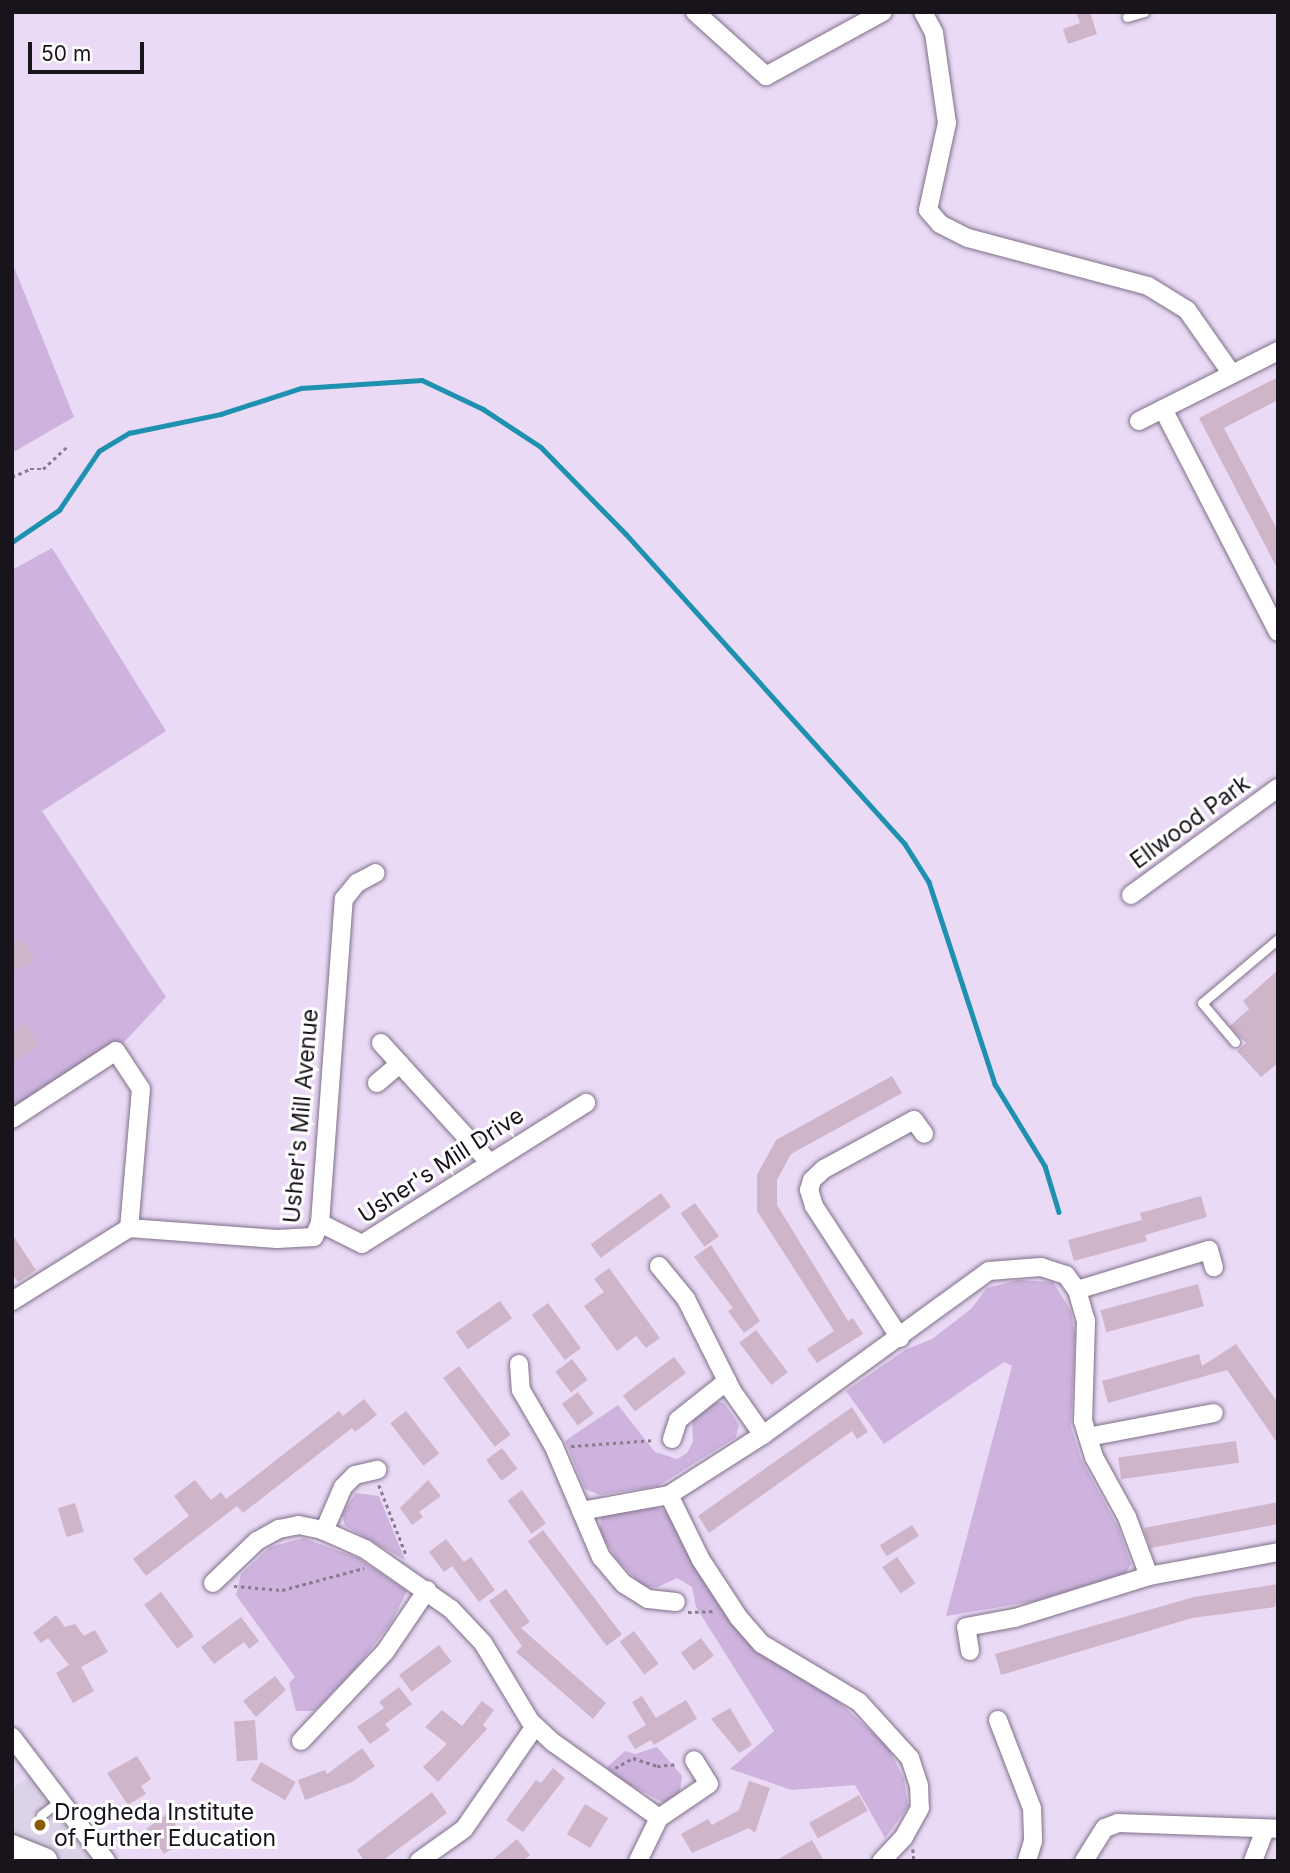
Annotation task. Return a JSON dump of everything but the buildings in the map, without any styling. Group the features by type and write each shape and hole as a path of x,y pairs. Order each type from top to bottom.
{"street":[{"path":"695,12 766,76 883,12"},
{"path":"923,12 933,33 947,123 928,211 940,224 968,238 1089,267 1148,286 1187,310 1231,374"},
{"path":"1139,421 1278,351"},
{"path":"1163,409 1276,623"},
{"name":"Ellwood Park","path":"1131,895 1278,788"},
{"name":"Usher's Mill Avenue","path":"129,1228 304,1240 314,1237 320,1223 344,899 356,883 376,873"},
{"path":"381,1043 489,1162"},
{"path":"12,1119 116,1051 141,1089 129,1228 12,1301"},
{"path":"377,1083 400,1064"},
{"name":"Usher's Mill Drive","path":"320,1223 362,1244 586,1102"},
{"path":"900,1338 814,1206 809,1190 812,1180 824,1169 914,1120 924,1134"},
{"path":"1077,1290 1209,1250 1214,1267"},
{"path":"659,1266 686,1299 727,1381 763,1435"},
{"path":"581,1511 669,1495 763,1435 989,1271 1041,1267 1066,1275 1077,1290 1086,1321 1080,1391 1088,1437 1127,1517 1149,1576"},
{"path":"519,1364 521,1390 554,1447 601,1557 624,1584 648,1599 677,1602"},
{"path":"672,1439 678,1420 727,1381"},
{"path":"1088,1437 1214,1413"},
{"path":"324,1531 343,1487 355,1475 377,1470"},
{"path":"669,1495 701,1560 739,1618 762,1644 859,1702 910,1758 919,1785 920,1808 904,1837 882,1861"},
{"path":"213,1583 257,1541 279,1530 299,1525 324,1531 383,1561 427,1590 483,1643 506,1686 536,1726 600,1777 659,1818"},
{"path":"970,1651 967,1627 1015,1618 1149,1576 1278,1552"},
{"path":"301,1741 385,1652 427,1590"},
{"path":"998,1720 1032,1808 1033,1841 1027,1861"},
{"path":"419,1861 464,1829 536,1726"},
{"path":"14,1744 106,1861"},
{"path":"638,1861 659,1818 709,1784 694,1760"},
{"path":"1084,1861 1105,1828 1118,1823 1271,1829 1253,1861"},
{"path":"12,1848 44,1861"}],"lane":[{"path":"1127,17 1144,12"},
{"path":"1235,1042 1202,1003 1278,939"},
{"path":"40,1815 58,1801"}],"path":[{"path":"12,477 30,469 43,469 68,446"},
{"path":"554,1447 672,1439"},
{"path":"377,1470 381,1498 409,1561 409,1577"},
{"path":"213,1583 282,1590 383,1561"},
{"path":"677,1602 691,1614 716,1611 739,1618"},
{"path":"600,1777 633,1758 656,1766 694,1760"}],"shaded area":[{"path":"12,262 74,417 12,453"},
{"path":"52,548 166,731 42,811 166,997 116,1051 12,1119 12,570"},
{"path":"1018,1280 1053,1282 1071,1311 1075,1333 1071,1427 1081,1459 1118,1527 1131,1564 1126,1573 1036,1601 946,1616 1012,1366 1004,1362 884,1444 846,1391 905,1350 932,1339 971,1309 987,1288"},
{"path":"711,1401 724,1403 739,1425 736,1437 658,1486 600,1495 585,1489 565,1441 618,1405 655,1452 677,1459 687,1453 693,1442 692,1418"},
{"path":"356,1493 379,1496 405,1560 345,1526 342,1514"},
{"path":"651,1505 666,1511 734,1626 762,1655 838,1701 888,1747 904,1779 908,1807 885,1838 855,1785 792,1790 730,1769 774,1731 696,1607 692,1587 677,1578 658,1587 644,1587 618,1561 600,1533 601,1516"},
{"path":"303,1538 358,1558 407,1591 391,1623 356,1668 314,1711 296,1711 289,1683 295,1677 236,1595 241,1574 270,1547"},
{"path":"657,1747 682,1776 680,1792 664,1803 613,1776 607,1767 625,1751 635,1754"},
{"name":"Drogheda Institute of Further Education","path":"32,1774 94,1861 12,1861 12,1789"}],"waterway":[{"path":"12,542 59,510 99,451 129,433 221,414 301,388 422,380 483,409 541,447 626,534 905,844 929,882 995,1084 1045,1166 1059,1212"}],"place":[{"name":"Drogheda Institute of Further Education","path":"40,1825"}]}
